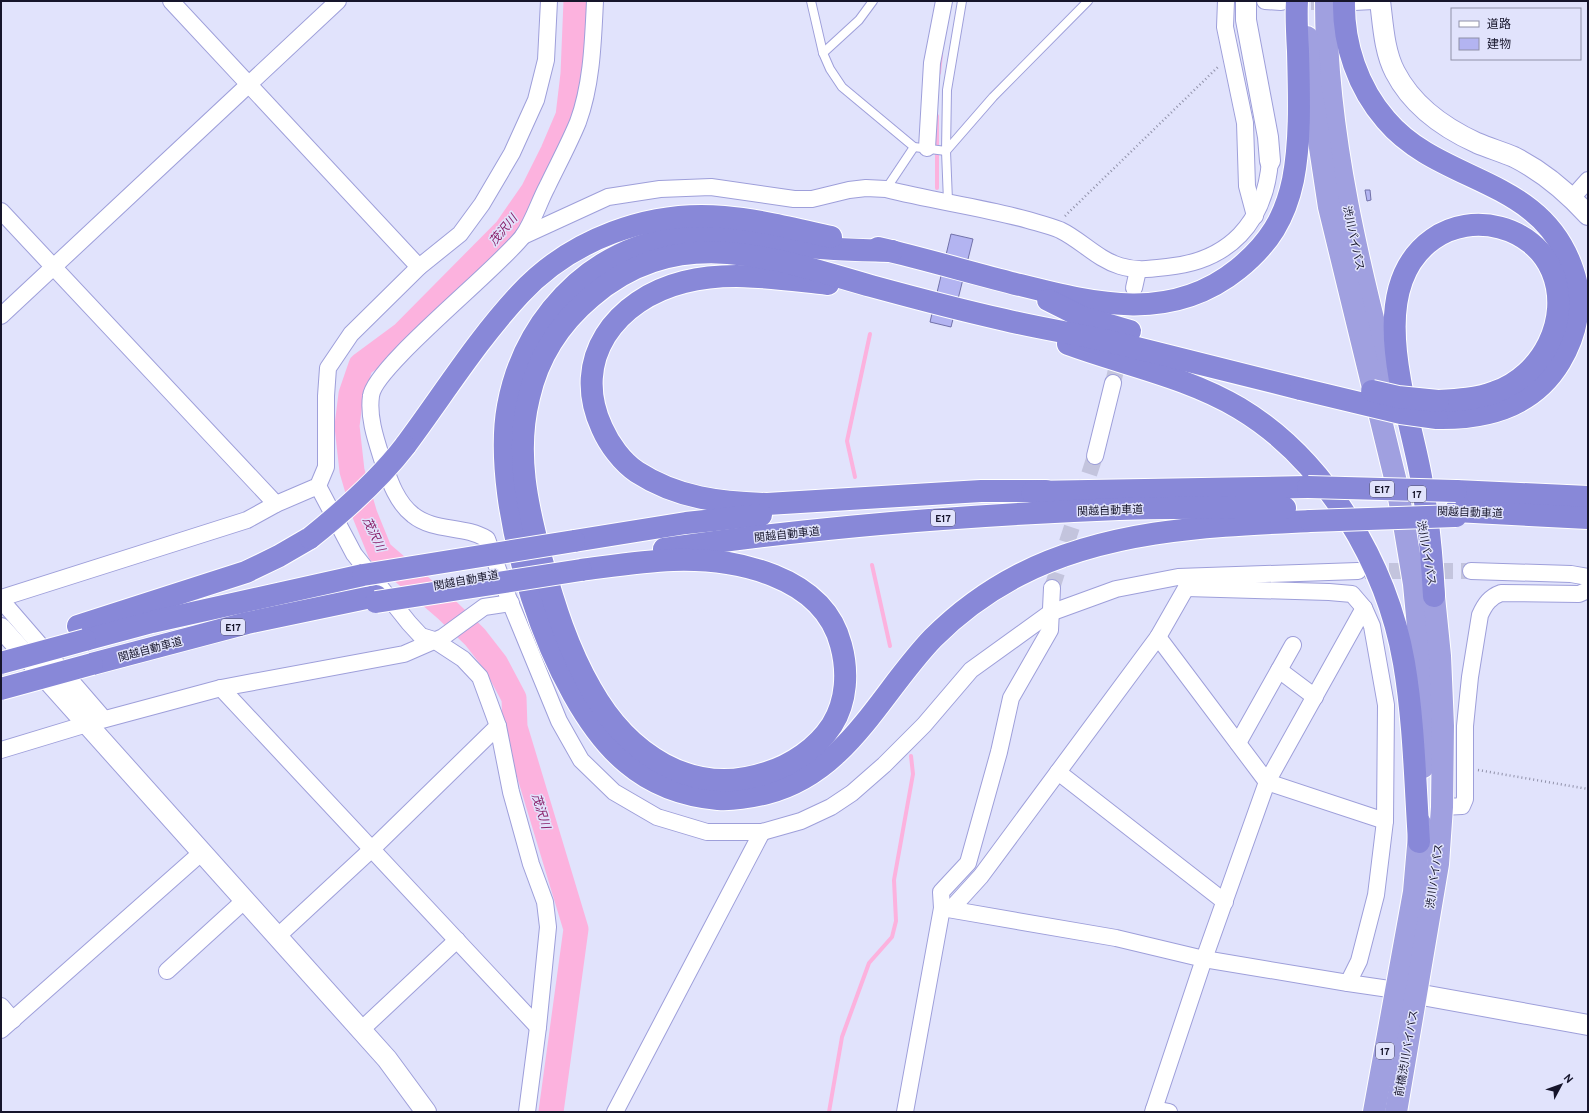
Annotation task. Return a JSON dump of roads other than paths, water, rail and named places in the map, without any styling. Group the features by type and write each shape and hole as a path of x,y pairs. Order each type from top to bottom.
{"highway":[{"name":"渋川バイパス","path":"1306,1 1311,88 1329,207 1396,482 1414,584 1423,680 1423,783 1406,992"},
{"name":"渋川バイパス","path":"1326,1 1329,83 1336,141 1346,200 1372,316 1414,482 1425,536 1434,596 1440,656 1443,726 1442,807 1438,864 1406,992"},
{"path":"1,652 81,633 246,572 279,556 310,538 362,494 390,465 464,363 521,293 554,266 600,238 629,226 658,219 690,216 724,217 806,232 1087,301 1140,305 1167,302 1190,297 1211,288 1249,260 1266,243 1278,224 1287,201 1293,179 1298,123 1289,2"},
{"path":"581,566 672,560 706,560 756,570 779,578 800,588 816,601 831,620 840,640 845,664 845,688 840,708 830,727 813,746 796,760 770,772 736,781 712,780 689,776 667,766 645,754 627,738 608,716 577,663 551,595 529,514 522,460 523,431 527,403 534,378 544,353 558,331 574,312 596,293 617,278 655,261 697,253 728,252 790,262 883,289 1008,321 1304,382 1398,397 1460,418 1481,416 1502,410 1523,399 1540,386 1559,363 1568,349 1575,327 1578,303 1576,280 1568,255 1556,236 1521,201 1424,151 1403,137 1387,121 1362,86 1353,64 1348,39 1349,2"},
{"path":"1434,596 1430,540 1421,477 1396,351 1394,324 1395,304 1399,285 1407,267 1418,252 1433,239 1451,229 1471,224 1486,224 1502,228 1521,236 1537,248 1553,273 1558,310 1555,329 1540,358 1528,372 1514,383 1497,392 1460,400 1438,410"},
{"path":"892,252 818,248 728,235 697,235 665,240 637,247 614,259 573,287 556,303 540,324 526,348 515,377 508,405 504,434 504,462 512,517 532,598 560,671 586,716 606,743 626,763 649,779 672,790 696,796 722,799 750,798 775,791 802,780 848,744 933,638 982,597 1020,574 1055,559 1085,549 1136,536 1196,528 1309,505"},
{"path":"883,289 742,276 708,277 683,282 657,292 635,305 615,323 601,342 592,367 591,390 596,414 604,433 618,454 636,471 657,484 682,494 707,500 767,504 981,491 1046,491"},
{"path":"1023,286 1064,309 1102,324 1304,382"},
{"path":"1008,321 1098,355 1206,391 1240,408 1291,448 1320,480 1337,502 1372,562 1387,598 1396,628 1408,694 1419,842"},
{"name":"関越自動車道","path":"1,663 81,633 160,620 363,575 686,523 930,498 1046,491 1309,505"},
{"name":"関越自動車道","path":"1,689 247,623 376,599 581,566 694,545 931,519 1121,509 1309,505 1456,506 1588,497"},
{"name":"関越自動車道","path":"1456,506 1507,514 1588,518"},
{"name":"前橋渋川バイパス","path":"1374,1112 1406,992"},
{"name":"前橋渋川バイパス","path":"1396,1112 1406,992"}],"street":[{"path":"171,1 418,267"},
{"path":"1,316 338,1"},
{"path":"523,236 578,122 588,83 593,48 595,1"},
{"path":"923,148 932,63 944,1"},
{"path":"1226,1 1225,27 1245,123 1247,186 1255,216"},
{"path":"1246,1 1246,20 1268,136 1270,161 1266,186 1255,216 1246,229 1230,244 1212,256 1188,265 1138,270 1118,265 1100,257 1060,230 1028,220 948,201 886,189 866,188 849,190 812,199 794,199 711,187 660,189 608,197 523,236 405,351 375,383 371,395 371,417 378,446 390,481 400,502 412,515 425,522 445,528 468,531 487,540 510,603 559,721 581,760 614,792 656,818 707,832 762,832 801,821 831,807 852,793 884,765 924,725 971,670 1050,613 1116,589 1182,582 1358,571"},
{"path":"1265,1 1289,2"},
{"path":"1349,2 1373,1"},
{"path":"1380,1 1384,34 1395,71 1406,89 1420,106 1452,130 1476,142 1514,157 1547,177 1572,198 1588,215"},
{"path":"426,1112 387,1059 278,936 201,853 95,721 1,599 247,520 276,504 318,486 326,467 326,396 328,368 351,334 418,267 460,234 482,204 512,153 536,100 546,60 546,4"},
{"path":"1572,198 1588,180"},
{"path":"1,211 276,504"},
{"path":"1134,288 1138,270"},
{"path":"1095,456 1113,383"},
{"path":"318,486 354,554 421,636 438,638 480,677 498,726 512,792 531,864 545,902 548,928 538,1027 527,1112"},
{"path":"1471,571 1571,574 1588,577"},
{"path":"1182,582 1352,594 1364,608 1372,626 1386,705 1385,821 1376,895 1359,961 1348,983"},
{"path":"946,908 981,876 1158,637 1182,582"},
{"path":"905,1112 946,908 941,892 968,862 999,752 1011,698 1050,630 1052,588"},
{"path":"1442,807 1462,806 1466,788 1465,726 1480,615 1484,607 1492,596 1501,593 1579,594 1588,590"},
{"path":"1,750 95,721 222,688 404,654 438,638 475,615 484,607 510,603"},
{"path":"1158,1111 1204,958 1268,782 1364,608"},
{"path":"1,628 95,721"},
{"path":"1158,637 1268,782 1385,821"},
{"path":"1238,743 1293,645"},
{"path":"1279,670 1315,697"},
{"path":"222,688 538,1027"},
{"path":"278,936 372,849 498,726"},
{"path":"1058,772 1225,902"},
{"path":"615,1112 762,832"},
{"path":"1,1006 7,1025 201,853"},
{"path":"167,971 245,900"},
{"path":"946,908 1116,938 1204,958 1406,992 1588,1025"},
{"path":"361,1030 457,940"}],"lane":[{"path":"811,1 823,53 830,69 842,87 923,148 945,151"},
{"path":"823,53 859,20 873,1"},
{"path":"948,201 945,151 947,90 962,1"},
{"path":"945,151 993,97 1088,1"},
{"path":"886,189 923,148"}],"waterway":[{"name":"茂沢川","path":"551,1112 576,929 515,727 514,698 496,664 475,637 446,609 380,552 365,515 352,471 347,426 351,394 361,365 403,334 506,230 533,191 553,151 568,116 573,74 576,1"},
{"path":"939,73 941,54"},
{"path":"937,116 937,188"},
{"path":"855,477 847,441 870,334"},
{"path":"872,565 890,646"},
{"path":"829,1112 842,1037 869,963 892,937 896,921 894,880 913,774 911,756"}],"tunnel":[{"path":"1287,2 1336,2"},
{"path":"1113,383 1133,294"},
{"path":"1052,588 1095,456"},
{"path":"1365,571 1471,571"}]}
